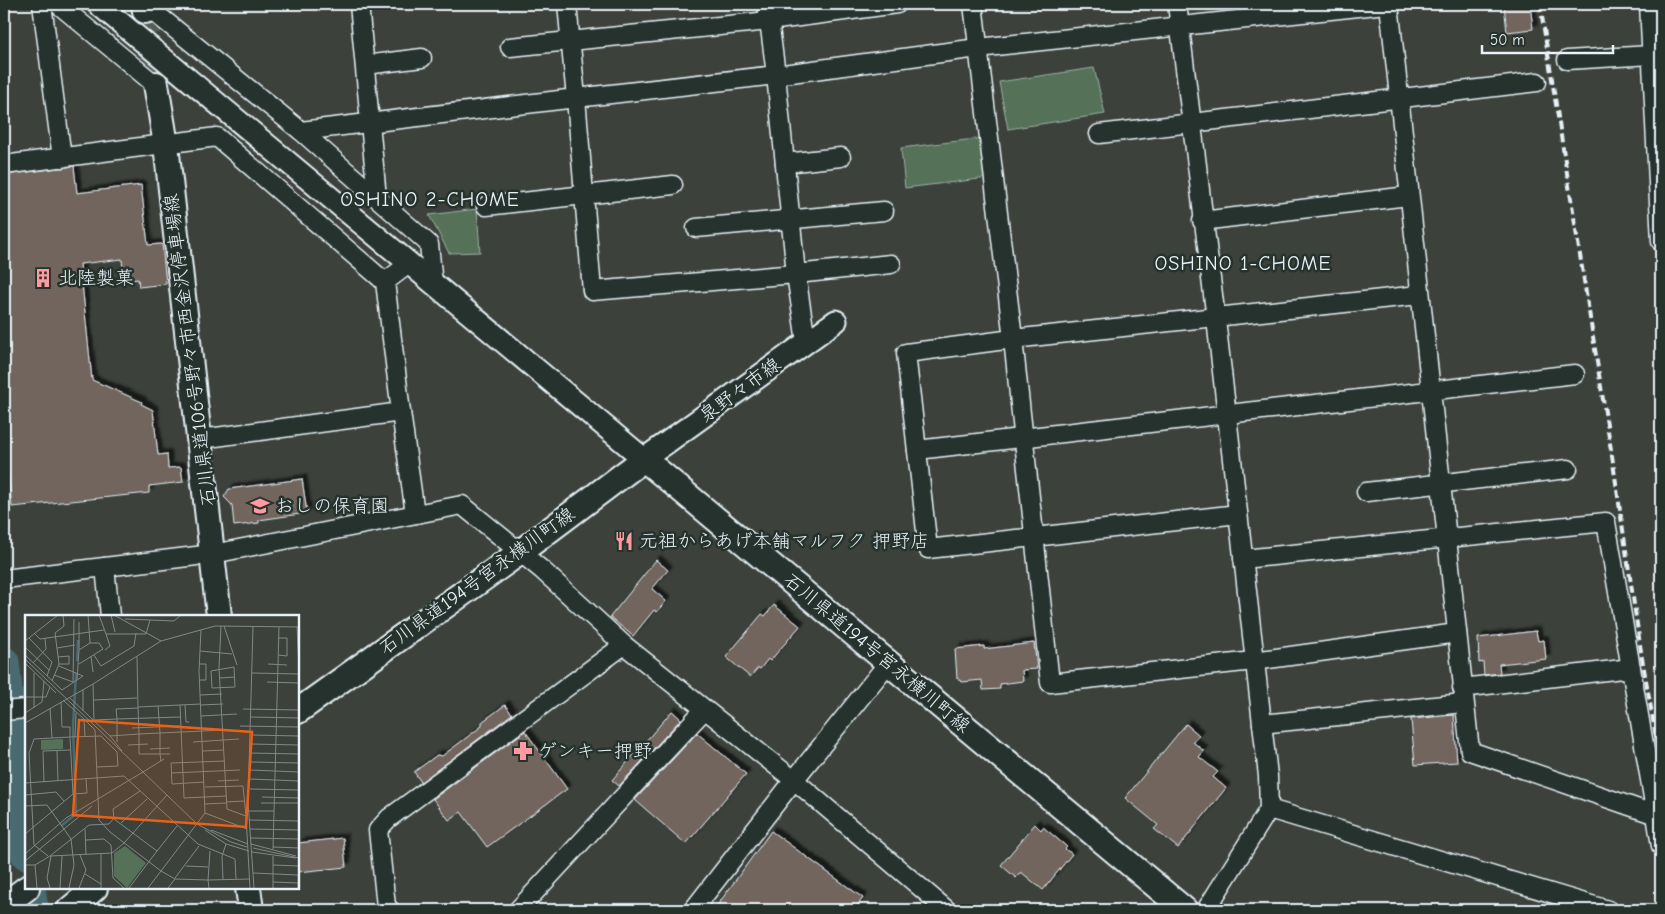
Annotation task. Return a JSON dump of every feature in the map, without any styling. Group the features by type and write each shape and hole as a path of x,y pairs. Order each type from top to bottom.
{"main road":[{"name":"石川県道106号野々市西金沢停車場線","path":"156,85 166,145 201,439 219,615"},
{"name":"石川県道194号宮永横川町線","path":"299,710 519,553 644,459 1185,910"},
{"path":"4,905 26,889"},
{"path":"69,910 94,889"},
{"path":"248,889 251,910"}],"street":[{"path":"42,4 62,158"},
{"path":"58,4 156,85"},
{"path":"98,4 644,459"},
{"path":"359,4 377,198"},
{"path":"567,4 592,291 891,264"},
{"path":"510,47 570,41 768,12 897,4"},
{"path":"972,4 1014,339 1050,683 1254,661 1457,633"},
{"path":"1177,4 1202,221 1216,319 1262,724 1269,809 1206,910"},
{"path":"300,131 776,75 978,48 1179,27 1290,9 1386,4"},
{"path":"1389,4 1408,196 1457,633 1462,695 1470,751 1656,815"},
{"path":"1649,4 1655,29 1651,55 1657,118 1661,242"},
{"path":"144,6 300,131 429,244 433,284"},
{"path":"768,12 796,274 806,342"},
{"path":"1567,60 1651,55"},
{"path":"365,65 422,58"},
{"path":"1099,134 1537,82"},
{"path":"4,165 218,137 385,282 415,514"},
{"path":"785,163 841,157"},
{"path":"486,206 673,185"},
{"path":"1202,221 1408,196"},
{"path":"696,228 884,211"},
{"path":"385,282 410,263"},
{"path":"1238,514 928,549 906,353 1014,339 1216,319 1419,295"},
{"name":"泉野々市線","path":"644,459 836,321"},
{"path":"917,450 1575,374"},
{"path":"201,439 401,412"},
{"path":"1366,492 1440,482 1568,469"},
{"path":"5,578 213,554 462,505 542,570 624,645 794,780 947,910"},
{"path":"1243,559 1606,522 1661,846"},
{"path":"105,567 110,615"},
{"path":"390,910 386,906 378,830 389,818 624,645"},
{"path":"694,910 794,780 889,662"},
{"path":"1262,724 1631,668"},
{"path":"4,711 24,709"},
{"path":"518,910 704,710"},
{"path":"1269,809 1608,910"}],"green space":[{"path":"1094,68 1105,114 1008,129 999,82"},
{"path":"983,138 988,178 905,188 901,148"},
{"path":"477,209 480,252 449,253 429,215"}],"building":[{"path":"1530,4 1533,29 1507,32 1504,5"},
{"name":"北陸製菓","path":"74,166 77,193 141,185 148,245 162,244 166,284 139,287 138,279 124,281 122,259 80,264 92,380 142,402 141,404 153,410 158,455 167,454 168,468 181,467 183,482 149,486 149,493 12,507 4,435 4,175"},
{"path":"302,479 307,513 259,520 259,523 234,526 232,505 224,497 229,489"},
{"path":"656,560 668,570 652,589 666,601 657,612 654,610 633,636 610,617"},
{"path":"774,605 800,626 770,661 768,659 750,677 726,657 762,614 765,616"},
{"path":"1536,631 1538,641 1544,640 1546,659 1499,664 1500,673 1484,675 1483,662 1479,663 1478,638"},
{"path":"1034,643 1037,669 1022,670 1023,681 1000,684 1000,689 983,690 982,680 962,682 957,678 955,649 984,646 984,649"},
{"path":"505,705 512,714 421,782 414,772 437,755 442,756 482,726 482,722"},
{"path":"672,711 681,719 619,786 612,780"},
{"path":"1454,715 1457,762 1415,765 1411,719"},
{"path":"1186,724 1199,735 1193,742 1204,751 1199,757 1218,772 1213,777 1226,788 1178,848 1154,829 1158,825 1125,798"},
{"path":"525,731 567,789 487,847 461,812 449,820 433,799"},
{"path":"697,733 746,774 686,844 635,800"},
{"path":"1035,824 1041,830 1043,827 1067,847 1065,849 1072,854 1043,890 1021,872 1016,878 1001,865"},
{"path":"771,831 863,898 854,910 714,910"},
{"path":"343,838 346,867 299,872 299,843"}],"waterway":[{"path":"4,662 25,845"},
{"path":"30,889 33,908 31,910"}],"tunnel":[{"path":"145,11 156,84"}],"railway":[{"path":"1540,4 1642,658 1661,764"}],"place":[{"name":"北陸製菓","path":"43,278"},
{"name":"おしの保育園","path":"260,506"},
{"name":"元祖からあげ本舗マルフク 押野店","path":"624,541"},
{"name":"ゲンキー押野","path":"523,751"}],"district":[{"name":"OSHINO 2-CHOME","path":"430,199"},
{"name":"OSHINO 1-CHOME","path":"1243,263"}]}
